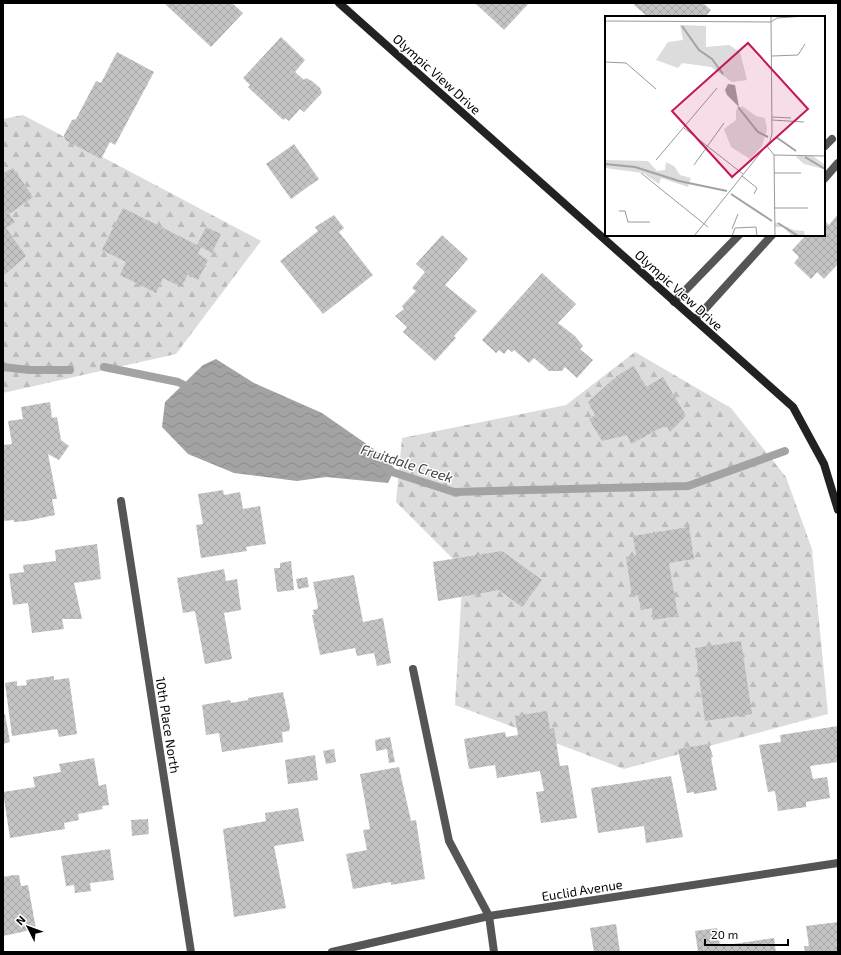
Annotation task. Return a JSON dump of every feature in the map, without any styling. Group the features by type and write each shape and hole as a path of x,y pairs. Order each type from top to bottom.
{"main road":[{"name":"Olympic View Drive","path":"339,3 793,407 824,464 838,510"}],"street":[{"path":"825,146 832,139"},
{"path":"825,177 838,163"},
{"path":"674,302 738,236"},
{"path":"695,320 771,236"},
{"name":"10th Place North","path":"121,501 192,952"},
{"path":"412,670 449,841 489,916 494,952"},
{"name":"Euclid Avenue","path":"332,952 489,916 838,863"}],"green space":[{"path":"23,115 261,241 176,354 3,393 3,119"},
{"path":"635,352 731,408 786,477 812,549 828,714 624,769 455,705 463,569 396,502 402,438 566,405"}],"water":[{"path":"216,359 254,383 322,413 381,454 395,469 388,483 326,477 297,481 234,473 188,454 162,427 165,402 203,365"}],"building":[{"path":"164,3 232,3 243,13 211,47"},
{"path":"475,3 529,3 504,30"},
{"path":"636,3 703,3 711,10 706,16 647,16 634,5"},
{"path":"281,37 305,60 295,72 304,80 306,78 312,81 320,88 322,93 304,112 300,109 289,121 285,118 284,120 281,118 251,90 248,87 250,85 243,78"},
{"path":"117,52 154,72 115,145 110,142 101,159 65,140 64,135 72,120 76,119 96,81 101,83"},
{"path":"294,144 319,179 291,199 266,164"},
{"path":"13,168 33,197 9,214 15,222 6,228 26,256 3,276 3,215 5,213 3,210 3,173"},
{"path":"123,208 197,245 206,227 221,234 212,253 201,247 198,254 208,260 198,280 188,274 181,287 163,278 156,293 120,275 126,262 102,250"},
{"path":"838,214 838,264 824,279 817,272 811,279 794,263 799,257 792,250 805,236 825,236 825,221 829,225"},
{"path":"334,215 344,228 339,232 373,275 323,314 280,261 318,231 315,227"},
{"path":"442,235 468,259 445,285 477,311 454,336 456,338 435,361 403,332 407,327 395,316 404,309 402,306 416,291 412,288 425,272 416,264"},
{"path":"542,273 576,304 558,323 575,336 583,346 580,349 593,360 577,378 565,367 562,371 549,371 534,358 529,363 514,350 512,352 508,349 504,354 499,350 496,353 482,340"},
{"path":"634,366 646,387 663,377 686,416 670,432 666,425 631,444 627,435 602,441 589,419 595,415 588,402 618,375"},
{"path":"50,402 52,418 57,417 61,440 69,446 59,460 48,454 57,499 52,499 55,515 27,521 3,521 3,445 12,444 8,421 23,419 21,407"},
{"path":"223,490 224,495 240,492 243,509 260,506 266,544 246,547 247,551 201,558 196,525 203,524 198,494"},
{"path":"689,527 694,559 669,563 678,616 653,620 652,608 641,610 638,595 632,596 626,557 636,556 633,536"},
{"path":"97,544 101,579 74,583 82,619 62,619 64,629 32,633 28,603 13,605 9,574 24,572 23,565 56,561 55,550"},
{"path":"502,551 542,580 522,607 499,590 438,601 433,562"},
{"path":"291,561 294,590 277,592 274,568 280,568 280,563"},
{"path":"224,569 226,581 237,579 241,610 224,613 232,659 205,664 195,611 183,613 177,578"},
{"path":"354,575 363,622 383,618 391,663 377,666 374,653 357,656 355,648 320,655 312,615 314,615 313,610 317,609 318,607 313,582"},
{"path":"307,577 309,587 298,589 296,579"},
{"path":"741,641 752,714 705,721 695,648"},
{"path":"54,676 54,680 69,678 77,734 59,737 57,729 12,736 5,683 17,681 17,686 27,685 26,680"},
{"path":"283,692 290,726 289,731 282,732 283,742 222,752 219,733 206,735 202,705 230,700 231,703 248,700 248,698"},
{"path":"547,711 550,729 554,728 560,766 568,765 577,818 541,823 536,792 544,791 540,771 497,778 495,765 469,769 464,739 505,732 506,737 518,735 515,716"},
{"path":"3,714 5,714 10,742 3,744"},
{"path":"838,726 838,762 810,766 813,779 827,777 830,798 806,802 806,807 778,811 775,791 768,792 759,745 781,742 780,735"},
{"path":"390,737 395,762 389,763 387,749 376,751 375,740"},
{"path":"709,744 713,757 711,758 717,790 694,794 694,792 687,793 678,749"},
{"path":"334,749 336,762 326,764 323,751"},
{"path":"315,755 318,780 288,784 285,760"},
{"path":"94,758 99,786 106,784 109,805 102,806 103,809 78,814 79,820 64,823 65,829 10,838 3,792 35,787 33,777 61,772 59,764"},
{"path":"399,767 411,821 416,820 425,879 391,885 391,882 353,889 346,854 367,850 363,830 370,829 360,774"},
{"path":"671,776 683,837 646,843 644,826 598,833 591,788"},
{"path":"298,808 304,841 274,846 286,908 234,917 223,829 266,821 265,813"},
{"path":"148,819 149,834 132,836 131,820"},
{"path":"110,849 114,880 90,883 91,891 75,893 74,885 66,886 61,856"},
{"path":"19,875 21,886 28,885 36,929 3,936 3,877"},
{"path":"838,922 838,952 805,952 804,946 809,946 806,926"},
{"path":"616,924 620,952 594,952 590,928"},
{"path":"717,928 720,946 774,938 776,952 698,952 695,931"}],"waterway":[{"name":"Fruitdale Creek","path":"3,367 29,370 70,370"},
{"name":"Fruitdale Creek","path":"104,367 178,382 192,389"},
{"name":"Fruitdale Creek","path":"383,469 454,492 688,486 785,451"}]}
